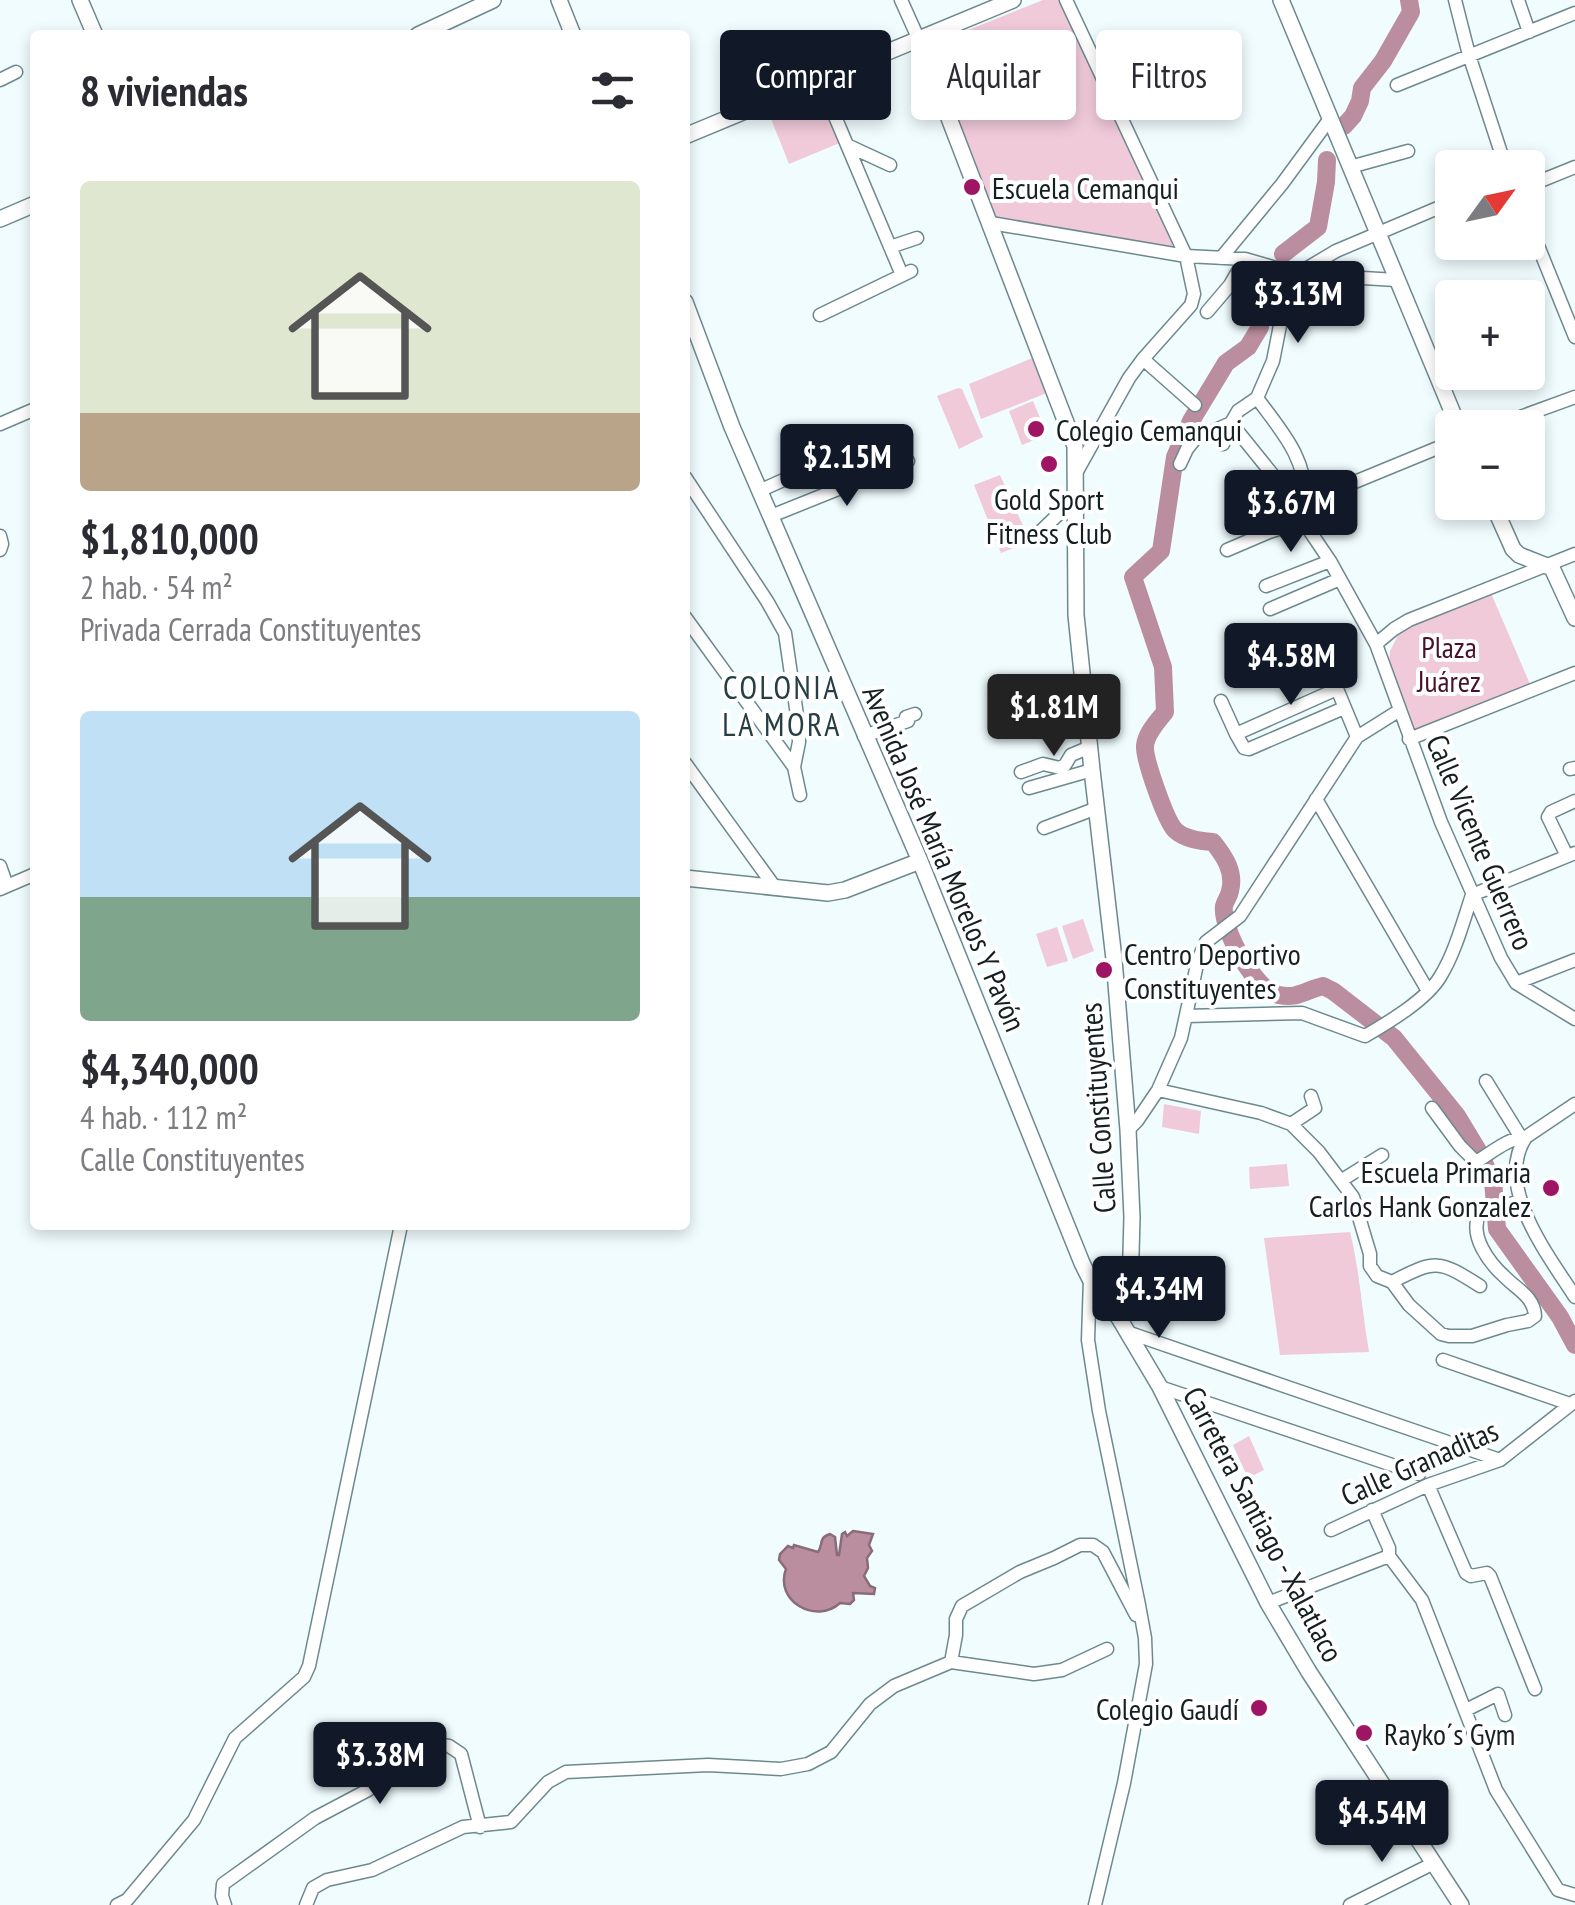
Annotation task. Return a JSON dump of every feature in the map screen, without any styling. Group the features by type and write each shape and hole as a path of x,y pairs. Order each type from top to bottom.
{"main road":[{"path":"80,0 93,30"},
{"path":"429,30 493,0"},
{"path":"558,0 571,30"},
{"path":"942,30 1013,0"},
{"path":"1281,0 1450,410"},
{"path":"690,134 724,120"},
{"name":"Calle Constituyentes","path":"950,120 1075,446 1076,615 1114,959 1128,1130 1132,1218 1130,1290 1123,1325"},
{"path":"0,219 30,208"},
{"name":"Avenida José María Morelos Y Pavón","path":"690,315 732,427 920,861 1068,1231 1090,1278 1123,1325"},
{"path":"1500,520 1513,550 1555,572 1575,618"},
{"path":"690,878 813,892 846,890 920,861"},
{"name":"Carretera Santiago - Xalatlaco","path":"1123,1325 1160,1387 1268,1602 1308,1672 1461,1905"}],"street":[{"path":"901,0 914,30"},
{"path":"1066,0 1186,256 1194,294 1190,305 1143,359 1075,474"},
{"path":"1469,0 1456,5 1500,150"},
{"path":"1518,0 1530,32"},
{"path":"1397,85 1575,13"},
{"path":"0,80 16,72"},
{"path":"820,315 907,273 890,247 837,120"},
{"path":"1221,258 1330,120"},
{"path":"849,146 890,166"},
{"path":"1350,167 1408,151"},
{"path":"1545,179 1575,167"},
{"path":"1224,444 1238,410 1256,398 1273,362 1284,300 1297,274 1336,251 1435,210"},
{"path":"991,224 1186,256 1245,258 1297,274 1396,280"},
{"path":"890,247 917,238"},
{"path":"1545,256 1571,310 1575,337"},
{"path":"1207,312 1230,286 1245,258"},
{"path":"1143,359 1194,405"},
{"path":"1539,410 1575,397"},
{"path":"1256,398 1298,458 1304,473 1304,511"},
{"path":"0,424 30,411"},
{"path":"1180,464 1195,439 1231,424"},
{"path":"1231,424 1293,503 1304,511"},
{"path":"1227,550 1435,450"},
{"path":"759,491 828,460"},
{"path":"770,516 908,462"},
{"path":"690,484 768,601 784,633 798,729 794,767 800,795"},
{"path":"1037,535 1074,499"},
{"name":"Calle Vicente Guerrero","path":"1304,511 1376,644 1472,895 1502,958 1516,983 1575,1019"},
{"path":"0,536 0,549"},
{"path":"1376,644 1409,620 1575,554"},
{"path":"1266,586 1330,562"},
{"path":"1270,609 1340,578"},
{"path":"690,624 794,767"},
{"path":"1410,740 1575,673"},
{"path":"1236,734 1335,684 1357,737"},
{"path":"1222,701 1236,734 1244,748 1249,749 1344,708"},
{"path":"1128,1130 1158,1090 1181,1038 1198,960 1206,942 1240,916 1357,737 1400,710"},
{"path":"864,736 908,721 906,717 915,714"},
{"path":"1021,772 1043,764 1060,768 1071,754 1090,747"},
{"path":"690,770 774,886"},
{"path":"1028,788 1092,770"},
{"path":"1316,798 1428,991"},
{"path":"1186,1016 1302,1014 1365,1036 1428,991 1442,974 1472,895 1571,854 1548,817 1575,801"},
{"path":"1044,828 1097,808"},
{"path":"0,866 4,887 30,876"},
{"path":"1516,983 1575,960"},
{"path":"1486,1080 1523,1137 1517,1179 1520,1202 1536,1236 1575,1296"},
{"path":"1158,1090 1261,1113 1291,1124 1319,1152 1353,1197 1370,1266 1380,1279 1392,1282 1434,1330 1449,1336 1472,1336 1533,1318 1536,1313 1530,1300 1506,1279 1482,1249 1475,1222 1480,1213 1520,1202"},
{"path":"1291,1124 1314,1108 1311,1096"},
{"path":"1432,1108 1476,1162 1575,1104"},
{"path":"1342,1180 1382,1155"},
{"path":"116,1905 127,1900 194,1820 235,1738 304,1677 309,1666 400,1230"},
{"path":"1392,1282 1440,1264 1480,1286"},
{"path":"1090,1278 1088,1340 1143,1629 1146,1664 1124,1783 1095,1905"},
{"path":"1123,1325 1500,1460"},
{"path":"1443,1360 1573,1402"},
{"path":"1160,1387 1424,1479 1466,1572 1471,1576 1490,1576 1534,1688"},
{"name":"Calle Granaditas","path":"1330,1530 1424,1479 1500,1460 1573,1402"},
{"path":"1372,1510 1389,1556 1422,1600 1496,1790 1558,1890 1575,1895"},
{"path":"951,1662 956,1619 962,1606 1020,1572 1080,1545 1094,1545 1103,1552 1143,1629"},
{"path":"1268,1602 1389,1556"},
{"path":"306,1905 313,1888 327,1880 372,1870 462,1827 511,1822 548,1782 566,1772 708,1766 782,1769 808,1764 831,1752 870,1704 894,1686 951,1662 1034,1674 1062,1670 1108,1649"},
{"path":"1466,1710 1498,1694 1504,1715"},
{"path":"225,1905 222,1884 315,1818 368,1790 360,1765 378,1749 436,1744 462,1754 480,1827"},
{"path":"1350,1905 1434,1863"}],"green space":[{"path":"1043,0 1059,0 1073,30 968,30"},
{"path":"1076,36 1096,79 1096,120 1116,120 1173,242 1171,250 994,222 951,120 1076,120"},
{"path":"772,120 833,120 842,142 789,164"},
{"path":"1035,357 1047,393 981,419 969,384"},
{"path":"962,389 983,437 959,449 937,396"},
{"path":"1033,401 1047,435 1022,445 1009,411"},
{"path":"1000,475 1030,541 1001,553 974,485"},
{"name":"Plaza Juárez","path":"1491,593 1530,684 1413,731 1389,662 1401,629"},
{"path":"1083,919 1094,951 1073,959 1062,926"},
{"path":"1057,927 1068,961 1047,967 1036,934"},
{"path":"1164,1104 1201,1111 1199,1134 1162,1127"},
{"path":"1287,1164 1289,1186 1250,1189 1249,1167"},
{"path":"1350,1232 1369,1352 1280,1355 1264,1238"},
{"path":"1249,1436 1264,1470 1248,1478 1233,1445"}],"shaded area":[{"path":"853,1531 873,1534 864,1576 875,1588 874,1594 853,1593 850,1604 840,1603 820,1611 791,1600 780,1554 794,1545 818,1552 823,1539 830,1534 835,1537 839,1555 842,1534 847,1536"}],"waterway":[{"path":"1344,126 1353,116 1362,88 1383,61 1411,12 1409,0"},
{"path":"1283,254 1318,227 1327,160"},
{"path":"1265,281 1258,304 1260,327 1248,347 1226,363 1191,421 1175,457 1161,551 1133,577 1163,667 1165,712 1146,741 1148,763 1175,830 1213,842 1225,859 1231,884 1225,916 1250,971 1279,995 1297,995 1323,986 1394,1038 1457,1116 1477,1149 1493,1181 1497,1229 1560,1317 1575,1345"}],"place":[{"name":"Escuela Cemanqui","path":"972,187"},
{"name":"Colegio Cemanqui","path":"1036,429"},
{"name":"Gold Sport Fitness Club","path":"1049,464"},
{"name":"Centro Deportivo Constituyentes","path":"1104,970"},
{"name":"Escuela Primaria Carlos Hank Gonzalez","path":"1551,1188"},
{"name":"Colegio Gaudí","path":"1259,1708"},
{"name":"Rayko´s Gym","path":"1364,1733"}],"district":[{"name":"COLONIA LA MORA","path":"782,706"}]}
